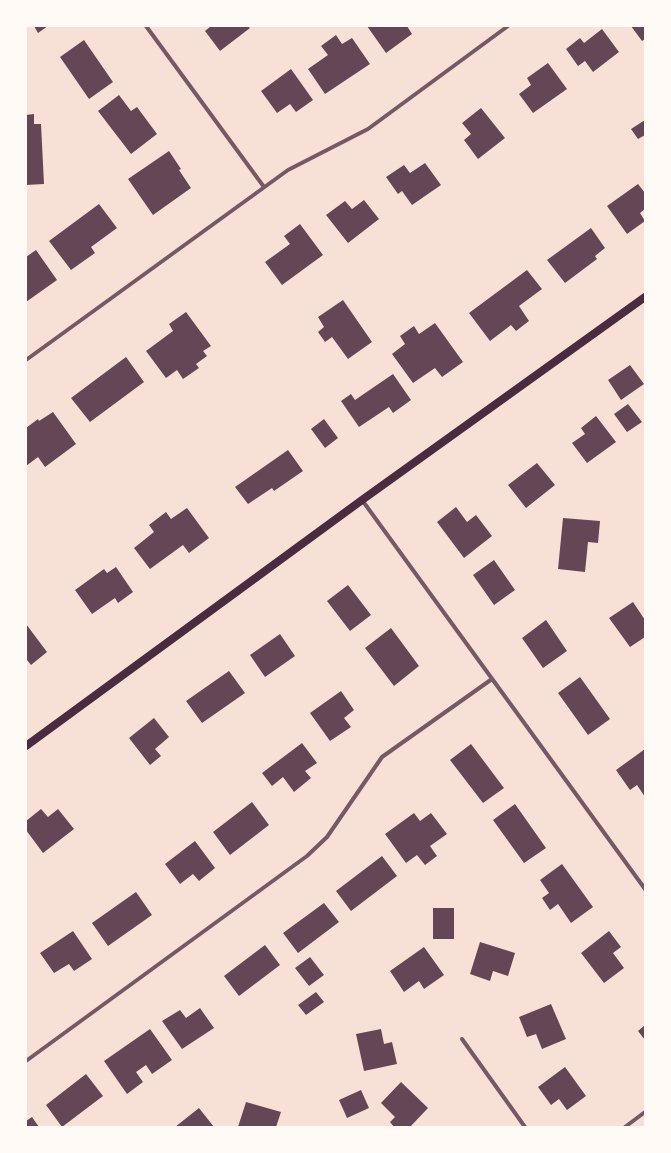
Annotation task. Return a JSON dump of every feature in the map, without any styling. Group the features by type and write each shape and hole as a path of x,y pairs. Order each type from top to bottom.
{"main road":[{"path":"26,746 362,500 645,297"}],"street":[{"path":"146,26 264,187"},
{"path":"26,360 288,170 368,128 508,26"},
{"path":"362,500 645,889"},
{"path":"26,1061 307,856 328,837 382,757 492,679"},
{"path":"462,1039 525,1127"},
{"path":"625,1127 645,1112"}],"building":[{"path":"34,26 48,26 38,33"},
{"path":"211,26 248,26 250,28 220,51 205,31"},
{"path":"367,26 407,26 412,34 386,53"},
{"path":"631,26 645,26 645,39 642,41"},
{"path":"602,29 619,52 593,72 585,61 578,66 566,49 580,38 584,43"},
{"path":"336,35 342,44 352,38 370,64 325,94 308,69 328,55 321,46"},
{"path":"84,40 113,82 89,99 60,57"},
{"path":"548,63 567,89 533,113 519,94 531,85 527,78"},
{"path":"291,69 313,100 296,112 290,104 277,113 261,91"},
{"path":"119,95 131,111 137,107 157,134 131,154 98,111"},
{"path":"481,108 505,138 478,159 464,140 471,134 462,123"},
{"path":"34,114 34,124 41,124 44,184 26,185 26,115"},
{"path":"645,120 645,135 638,139 631,129"},
{"path":"169,151 191,188 153,215 128,179"},
{"path":"425,163 441,185 412,205 402,191 398,194 386,177 404,165 410,173"},
{"path":"638,184 645,193 645,209 640,213 645,221 627,234 607,206"},
{"path":"364,200 379,219 348,243 326,215 345,201 352,209"},
{"path":"99,204 117,228 91,247 95,253 71,270 49,241"},
{"path":"300,224 323,255 282,285 265,262 290,244 284,236"},
{"path":"591,228 605,248 595,256 597,259 565,283 547,260"},
{"path":"36,250 57,280 26,302 26,257"},
{"path":"527,270 542,289 519,306 529,321 516,331 511,325 490,341 469,313"},
{"path":"343,300 372,342 348,359 332,337 325,342 318,332 324,327 318,317"},
{"path":"186,312 211,346 203,351 207,356 196,364 199,368 183,379 177,370 166,378 146,351 173,331 169,324"},
{"path":"435,323 463,362 442,377 435,368 413,383 392,354 405,344 400,336 414,326 419,334"},
{"path":"126,357 144,382 90,422 71,398"},
{"path":"630,365 644,384 621,400 608,380"},
{"path":"393,374 411,400 393,413 389,407 359,427 341,401 351,394 355,400"},
{"path":"628,404 642,422 627,432 614,414"},
{"path":"53,412 76,444 45,467 38,457 26,466 26,428 38,419 39,421"},
{"path":"596,416 616,442 587,463 572,443 585,434 581,428"},
{"path":"324,419 338,438 325,448 311,429"},
{"path":"288,450 303,471 274,491 272,488 248,504 235,487"},
{"path":"537,463 555,485 526,508 508,485"},
{"path":"456,507 467,522 476,515 492,536 464,558 437,522"},
{"path":"187,508 209,538 189,553 183,545 150,569 134,548 154,532 149,525 166,512 171,519"},
{"path":"563,518 600,521 598,543 588,542 585,572 558,569"},
{"path":"494,560 515,590 494,605 473,575"},
{"path":"116,567 133,592 118,603 115,598 92,614 75,590 104,569 107,573"},
{"path":"348,585 371,615 350,631 327,601"},
{"path":"633,602 645,620 645,637 630,647 609,618"},
{"path":"546,620 567,651 543,668 522,638"},
{"path":"26,624 47,652 31,665 27,660 26,662"},
{"path":"391,628 419,666 394,686 365,648"},
{"path":"280,634 295,656 265,677 250,655"},
{"path":"229,671 245,693 202,723 186,701"},
{"path":"580,677 610,719 588,735 558,693"},
{"path":"341,691 354,710 344,718 351,727 330,741 310,713"},
{"path":"154,718 169,737 155,749 161,756 150,765 129,738"},
{"path":"302,743 317,763 305,771 311,778 294,792 283,777 272,786 262,773"},
{"path":"471,744 504,788 483,803 450,760"},
{"path":"645,749 645,797 637,785 630,790 616,770"},
{"path":"252,802 269,825 230,855 213,832"},
{"path":"515,804 546,848 524,863 493,820"},
{"path":"41,809 48,817 58,809 74,829 43,853 26,830 26,821"},
{"path":"414,813 420,821 431,813 447,834 430,846 437,856 425,865 417,855 406,863 385,834"},
{"path":"195,841 215,868 199,881 193,874 180,884 165,864"},
{"path":"382,856 397,876 351,911 336,891"},
{"path":"562,864 593,907 571,923 558,904 550,910 542,898 549,893 540,880"},
{"path":"136,892 152,915 108,946 92,923"},
{"path":"324,903 339,922 298,953 283,933"},
{"path":"433,908 454,908 454,939 433,939"},
{"path":"73,931 92,959 74,971 69,964 54,973 40,953"},
{"path":"609,931 621,947 613,953 624,968 604,983 581,953"},
{"path":"480,942 515,953 508,976 493,971 490,981 470,974"},
{"path":"265,945 280,965 239,996 224,976"},
{"path":"424,947 444,975 424,989 419,981 404,992 390,971"},
{"path":"310,957 324,975 309,986 295,968"},
{"path":"316,992 324,1002 306,1015 298,1005"},
{"path":"551,1004 566,1039 542,1049 536,1034 527,1037 519,1017"},
{"path":"200,1008 214,1028 182,1049 162,1021 180,1010 186,1018"},
{"path":"645,1025 645,1040 638,1031"},
{"path":"150,1029 172,1060 152,1074 146,1065 136,1072 143,1082 127,1094 104,1061"},
{"path":"381,1029 384,1044 392,1042 397,1064 364,1071 356,1034"},
{"path":"565,1067 586,1096 567,1110 559,1099 551,1105 538,1087"},
{"path":"86,1074 103,1096 62,1127 46,1105"},
{"path":"401,1082 428,1108 410,1127 394,1127 390,1122 395,1117 381,1103"},
{"path":"361,1090 369,1108 347,1118 339,1100"},
{"path":"246,1102 281,1112 276,1127 238,1127"},
{"path":"199,1108 214,1127 175,1127"},
{"path":"32,1117 39,1127 26,1127 26,1121"}]}
